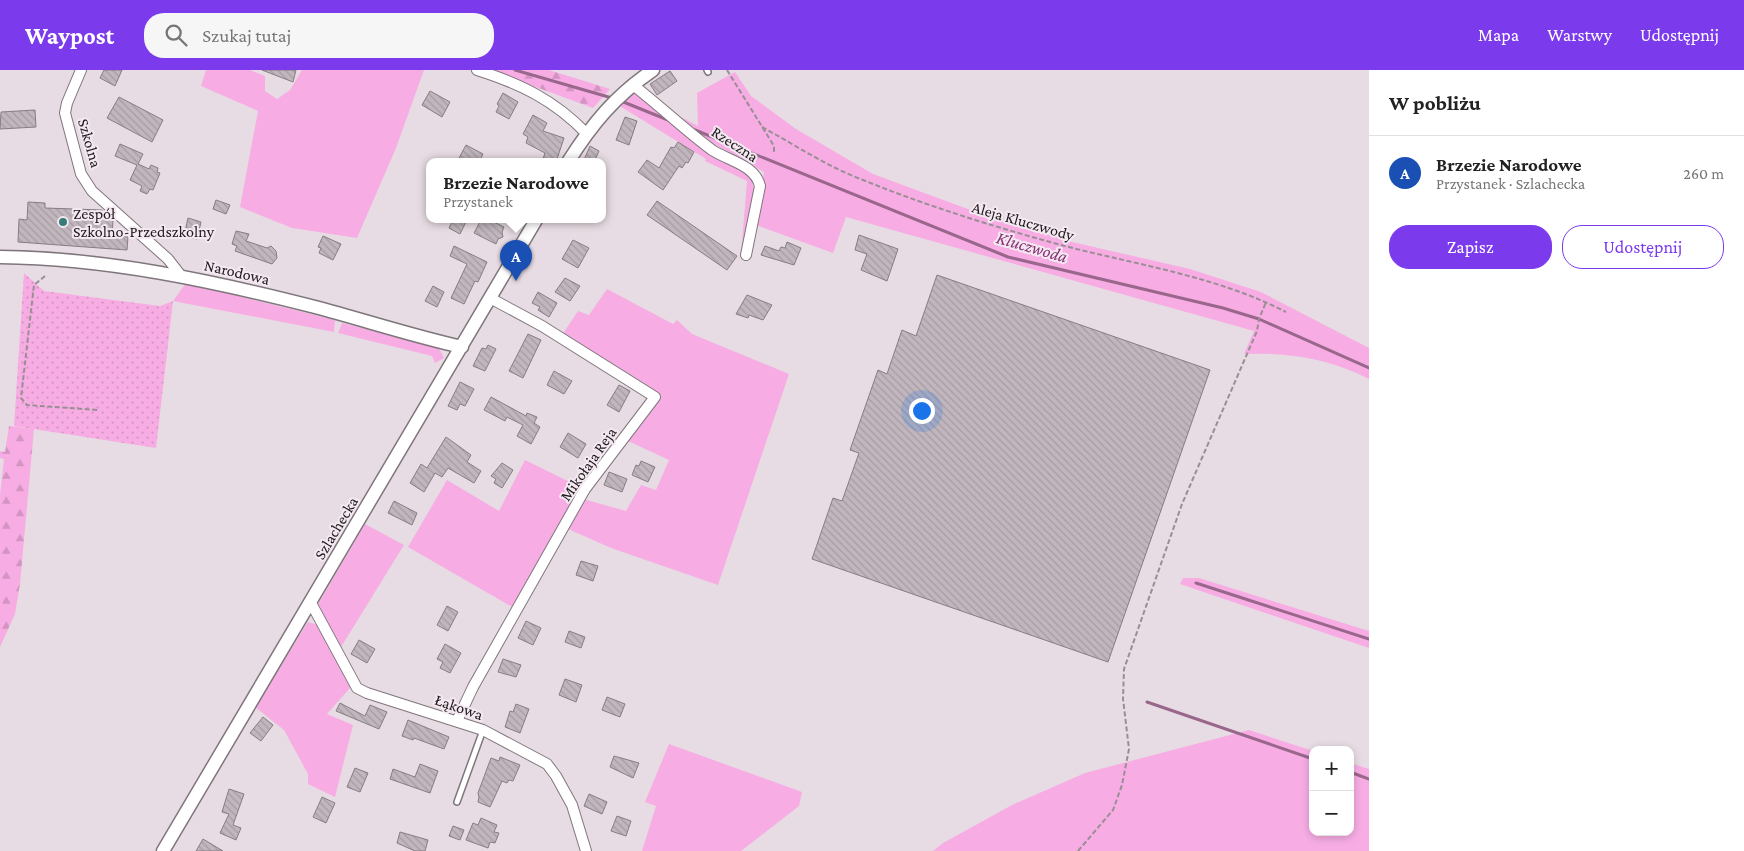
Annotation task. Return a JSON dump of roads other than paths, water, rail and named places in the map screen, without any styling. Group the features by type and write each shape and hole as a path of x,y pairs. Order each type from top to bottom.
{"street":[{"name":"Szkolna","path":"81,70 69,96 65,112 82,174 92,190 168,259 182,277"},
{"path":"477,70 540,95 567,114 586,134"},
{"path":"571,158 586,134 609,106 653,70"},
{"name":"Rzeczna","path":"630,87 713,150 749,169 758,178 760,186 746,255"},
{"name":"Szlachecka","path":"163,851 534,223"},
{"name":"Narodowa","path":"0,257 35,258 182,277 317,308 462,347"},
{"name":"Mikołaja Reja","path":"457,720 473,687 585,489 655,397 542,326 490,298"},
{"name":"Łąkowa","path":"310,603 357,688 367,693 457,720 483,730 534,756 553,771 572,805 586,851"}],"lane":[{"path":"458,802 483,730"}],"waterway":[{"name":"Kluczwoda","path":"515,70 612,98"},
{"name":"Kluczwoda","path":"621,101 668,120"},
{"name":"Kluczwoda","path":"695,130 1008,257 1223,308 1259,319 1369,368"},
{"path":"1196,583 1369,639"},
{"path":"1147,702 1309,758"},
{"path":"1354,773 1369,779"}],"place":[{"name":"Zespół Szkolno-Przedszkolny","path":"63,222"},
{"name":"Brzezie Narodowe","path":"516,281"}]}
